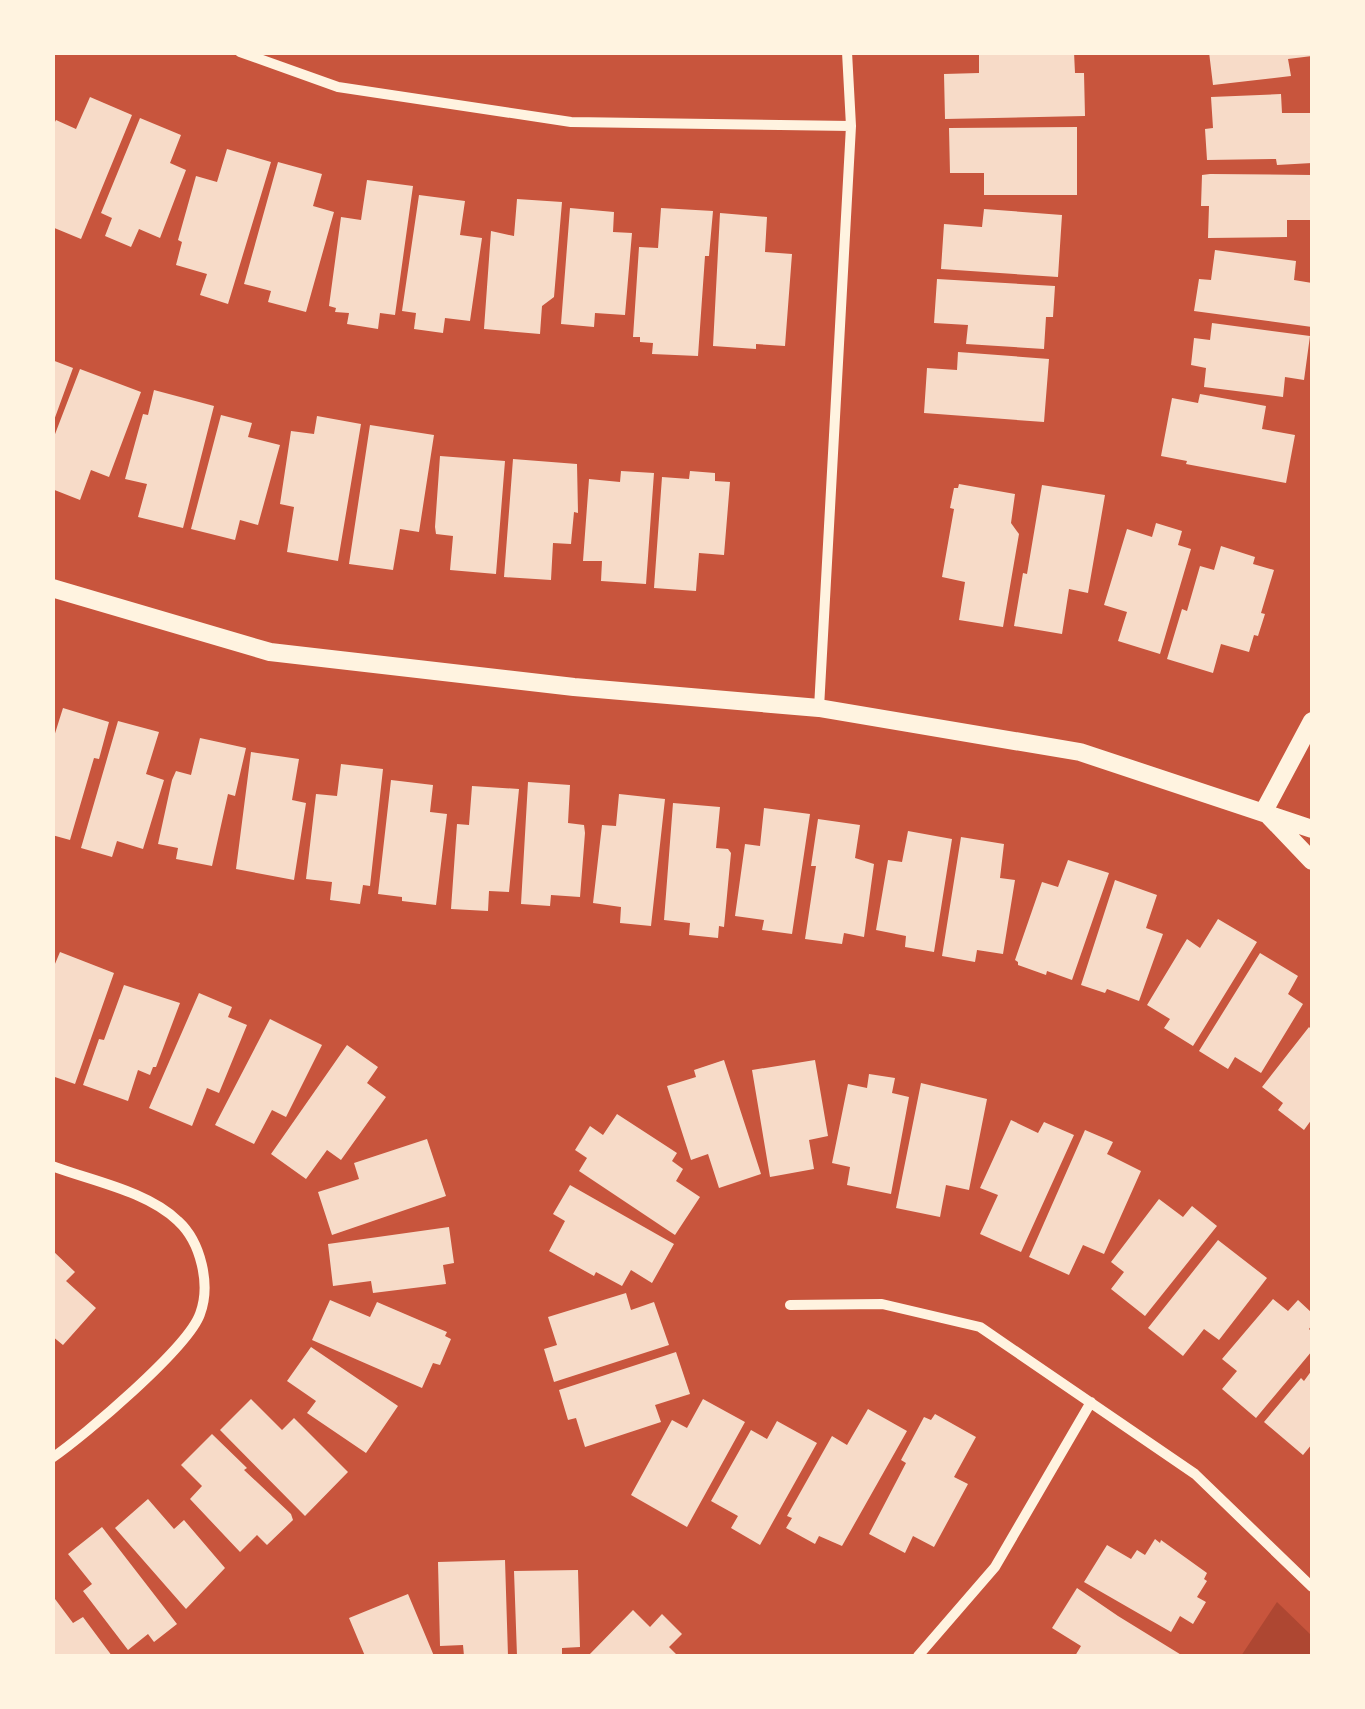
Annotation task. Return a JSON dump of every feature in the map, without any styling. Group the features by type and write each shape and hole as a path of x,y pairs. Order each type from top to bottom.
{"street":[{"path":"240,52 338,87 570,122 852,126"},
{"path":"819,708 852,126 847,52"},
{"path":"52,588 270,652 574,687 819,708 1080,752 1312,829"},
{"path":"1264,811 1312,720"},
{"path":"1264,811 1312,861"},
{"path":"52,1166 138,1198 178,1220 200,1257 204,1299 200,1314 179,1343 78,1440 52,1458"},
{"path":"790,1305 882,1304 980,1326 1195,1474 1312,1587"},
{"path":"918,1656 995,1567 1092,1402"}],"shaded area":[{"path":"1277,1602 1312,1636 1312,1656 1241,1656"}],"building":[{"path":"979,52 1074,52 1075,73 1084,73 1085,116 945,119 944,74 979,73"},
{"path":"1209,52 1312,52 1312,56 1288,59 1291,76 1213,85"},
{"path":"1281,94 1282,113 1312,113 1312,163 1207,160 1205,129 1213,128 1211,97"},
{"path":"90,97 132,115 81,239 52,227 52,128 56,120 76,129"},
{"path":"140,118 181,135 170,163 186,170 160,238 139,229 131,247 105,236 112,218 101,213"},
{"path":"1077,127 1077,195 984,195 984,173 950,173 949,128"},
{"path":"227,149 271,162 228,304 200,295 207,274 176,265 182,242 178,240 196,176 217,182"},
{"path":"278,162 322,174 313,206 334,212 306,312 268,302 271,291 244,284"},
{"path":"1202,175 1312,175 1312,220 1287,220 1287,237 1208,238 1209,206 1201,206"},
{"path":"367,180 413,186 395,315 380,313 378,329 347,324 349,313 335,312 336,308 329,306 341,217 361,220"},
{"path":"419,195 465,201 460,235 482,238 470,321 445,318 443,333 414,329 416,313 402,311"},
{"path":"517,199 562,202 554,297 542,306 540,334 484,329 491,231 514,236"},
{"path":"570,208 614,212 613,232 632,233 625,315 595,313 594,327 561,324"},
{"path":"661,208 713,211 709,256 705,256 698,356 652,354 653,343 633,337 639,247 658,248"},
{"path":"984,209 1062,215 1058,277 941,269 944,224 982,227"},
{"path":"720,213 767,217 765,252 792,254 785,346 713,346"},
{"path":"1215,250 1296,261 1294,280 1312,283 1312,327 1194,311 1199,279 1211,280"},
{"path":"937,279 1055,286 1053,317 1046,317 1044,349 966,344 968,325 934,323"},
{"path":"1212,323 1310,336 1304,380 1285,377 1283,397 1204,387 1206,368 1191,365 1194,338 1210,340"},
{"path":"958,352 1049,359 1044,422 924,413 927,368 957,370"},
{"path":"52,360 73,368 53,423 52,423"},
{"path":"80,369 141,392 109,477 91,470 80,500 52,489 52,442"},
{"path":"154,390 214,406 183,528 138,517 147,484 125,479 143,414 148,415"},
{"path":"1200,394 1266,406 1262,429 1295,435 1286,483 1161,456 1172,398 1198,403"},
{"path":"221,415 252,423 248,437 280,445 258,525 240,520 235,540 191,529"},
{"path":"317,416 361,424 338,561 287,552 294,507 280,504 291,431 314,434"},
{"path":"370,425 434,435 419,532 400,529 393,570 349,564"},
{"path":"440,456 505,461 496,574 450,570 453,536 436,534 435,527"},
{"path":"513,459 577,464 578,513 574,512 571,544 553,543 551,580 504,577"},
{"path":"621,471 654,473 646,584 601,581 602,561 583,561 589,479 620,482"},
{"path":"690,471 715,473 715,481 730,482 724,555 699,553 696,591 654,588 662,477 689,479"},
{"path":"959,484 1015,494 1011,523 1019,534 1003,627 959,620 965,582 942,577 954,509 950,508 954,488"},
{"path":"1042,485 1105,495 1088,593 1069,589 1062,634 1014,626"},
{"path":"1156,523 1182,531 1178,545 1191,549 1160,654 1118,641 1127,612 1104,605 1127,529 1152,537"},
{"path":"1221,546 1255,557 1253,564 1274,570 1261,613 1265,614 1249,652 1221,644 1213,673 1167,659 1200,566 1214,570"},
{"path":"63,708 109,722 70,840 52,835 52,743"},
{"path":"118,721 159,732 146,774 164,780 143,849 117,841 112,857 81,848"},
{"path":"200,738 246,748 235,796 228,794 212,866 176,859 178,848 158,844 172,780 176,771 191,775"},
{"path":"251,752 299,759 292,800 306,803 294,880 236,869"},
{"path":"341,764 383,769 370,886 363,885 360,904 330,900 332,882 306,879 316,794 337,796"},
{"path":"391,780 433,785 430,812 447,814 436,905 378,894"},
{"path":"528,782 570,785 568,823 584,825 585,833 580,897 551,895 550,906 521,904"},
{"path":"472,786 519,789 509,892 489,891 488,911 451,909 457,824 469,825"},
{"path":"619,794 665,799 651,926 620,923 621,907 593,903 602,825 616,826"},
{"path":"673,803 720,807 716,848 731,853 724,927 719,926 718,938 689,935 690,923 664,920"},
{"path":"764,808 810,814 792,934 762,930 764,920 735,916 745,844 760,846"},
{"path":"818,819 860,825 855,858 874,864 864,937 844,933 842,944 805,939 816,866 811,866"},
{"path":"908,831 952,839 934,952 905,947 906,936 876,930 888,860 902,862"},
{"path":"961,837 1004,844 1000,878 1015,880 1003,954 977,950 975,962 942,956"},
{"path":"1068,860 1109,873 1072,980 1047,971 1046,975 1018,965 1015,960 1042,882 1058,887"},
{"path":"1115,880 1157,895 1146,928 1163,934 1139,1001 1107,989 1105,993 1081,985"},
{"path":"1218,919 1257,942 1193,1046 1164,1028 1170,1019 1147,1005 1187,939 1200,948"},
{"path":"60,952 114,973 75,1084 52,1076 52,971"},
{"path":"1260,953 1298,976 1288,994 1303,1004 1261,1073 1235,1057 1228,1069 1199,1051"},
{"path":"124,985 180,1003 156,1067 150,1075 138,1070 128,1101 83,1085"},
{"path":"199,993 232,1007 228,1017 247,1025 219,1093 207,1088 192,1126 149,1108"},
{"path":"270,1019 322,1045 286,1117 272,1110 254,1144 215,1125"},
{"path":"1309,1027 1312,1119 1304,1130 1278,1110 1283,1103 1262,1087"},
{"path":"347,1045 378,1067 367,1083 386,1097 341,1160 327,1150 306,1179 271,1154"},
{"path":"724,1060 761,1174 719,1188 708,1154 691,1160 667,1086 696,1077 694,1070"},
{"path":"815,1060 828,1136 809,1140 814,1169 770,1177 752,1070"},
{"path":"869,1074 895,1078 892,1093 909,1097 891,1194 847,1185 850,1167 832,1163 848,1084 867,1088"},
{"path":"921,1083 987,1099 969,1190 946,1185 940,1217 896,1208"},
{"path":"617,1114 677,1153 672,1161 683,1169 676,1181 700,1197 675,1235 579,1171 587,1158 575,1150 590,1126 603,1135"},
{"path":"1011,1120 1038,1133 1044,1122 1074,1135 1021,1252 980,1234 998,1195 980,1188"},
{"path":"1085,1130 1113,1142 1107,1154 1141,1171 1104,1254 1083,1245 1069,1275 1029,1257"},
{"path":"427,1139 446,1196 332,1235 318,1192 359,1179 354,1163"},
{"path":"570,1185 674,1244 652,1283 631,1270 622,1286 596,1272 594,1276 549,1251 565,1221 553,1214"},
{"path":"1159,1199 1183,1217 1192,1206 1217,1226 1145,1316 1111,1289 1124,1272 1111,1262"},
{"path":"449,1227 454,1263 443,1265 446,1284 373,1293 371,1281 333,1286 328,1244"},
{"path":"1218,1240 1267,1278 1219,1340 1204,1329 1183,1356 1148,1328"},
{"path":"52,1250 75,1272 66,1281 96,1308 63,1345 52,1336"},
{"path":"626,1293 631,1310 654,1302 669,1345 554,1382 544,1349 557,1345 548,1317"},
{"path":"1273,1299 1288,1311 1298,1300 1312,1313 1312,1351 1256,1418 1222,1389 1237,1371 1222,1359"},
{"path":"330,1300 370,1317 377,1302 447,1332 445,1336 451,1339 440,1365 433,1363 422,1388 312,1340"},
{"path":"311,1347 398,1406 366,1453 307,1413 316,1401 287,1381"},
{"path":"676,1352 690,1394 655,1405 661,1422 585,1447 576,1418 568,1420 559,1390"},
{"path":"1312,1370 1312,1444 1303,1455 1264,1422"},
{"path":"251,1399 282,1430 294,1418 348,1472 305,1516 220,1430"},
{"path":"703,1399 745,1422 687,1527 631,1495 672,1420 687,1428"},
{"path":"868,1409 907,1431 842,1546 819,1536 815,1544 786,1528 792,1518 787,1516 832,1436 847,1445"},
{"path":"935,1414 976,1437 954,1477 968,1484 934,1547 913,1536 905,1553 869,1534 906,1463 901,1460 924,1417 931,1420"},
{"path":"777,1421 817,1443 760,1545 731,1528 738,1516 711,1501 751,1430 767,1439"},
{"path":"212,1434 291,1514 293,1520 267,1545 257,1535 240,1552 190,1499 202,1486 181,1465"},
{"path":"148,1499 174,1529 184,1520 225,1568 186,1609 115,1528"},
{"path":"102,1527 177,1624 154,1642 148,1634 128,1650 83,1591 92,1584 68,1554"},
{"path":"1155,1539 1207,1573 1207,1581 1197,1597 1206,1602 1193,1624 1180,1616 1171,1632 1084,1582 1107,1545 1131,1559 1137,1550 1145,1555"},
{"path":"505,1560 508,1656 464,1656 463,1645 440,1646 438,1562"},
{"path":"578,1570 580,1647 562,1648 562,1656 517,1656 514,1571"},
{"path":"1077,1588 1183,1656 1075,1656 1081,1646 1052,1628"},
{"path":"408,1594 434,1656 365,1656 349,1618"},
{"path":"52,1595 73,1623 83,1617 112,1656 52,1656"},
{"path":"633,1610 650,1627 662,1614 682,1634 669,1647 678,1656 588,1656"}]}
